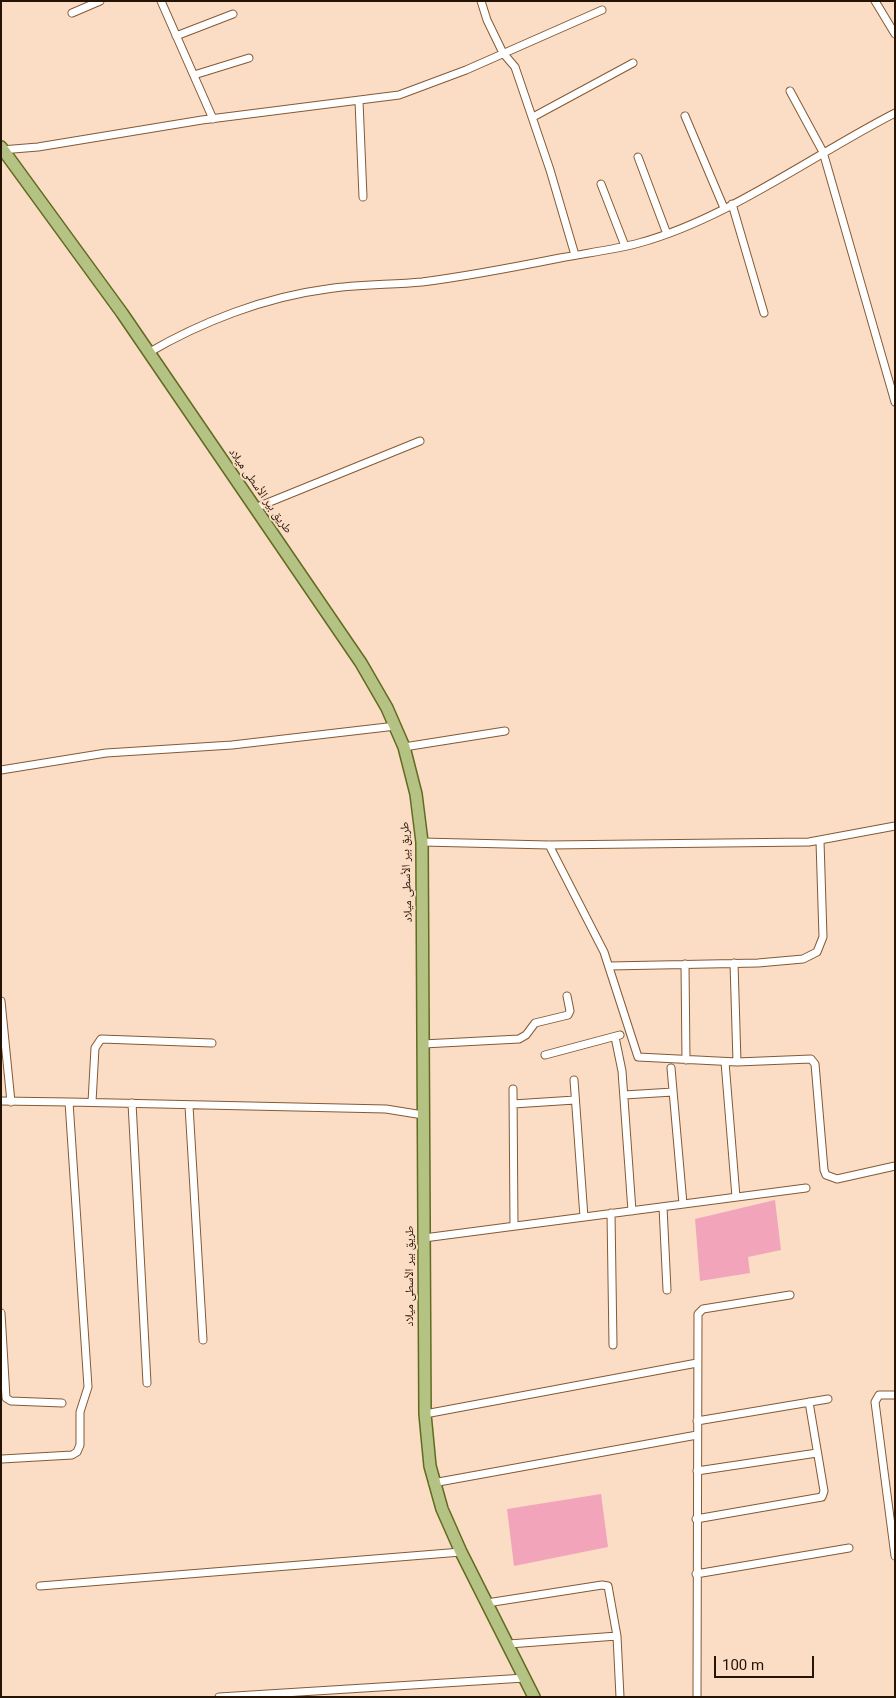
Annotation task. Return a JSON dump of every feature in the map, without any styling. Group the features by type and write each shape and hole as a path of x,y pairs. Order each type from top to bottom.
{"main road":[{"name":"طريق بير الأسطى ميلاد","path":"2,149 122,313 361,663 396,726 404,748 416,794 422,842 425,1414 427,1449 434,1483 461,1552 509,1644 534,1697"}],"street":[{"path":"72,13 100,1"},
{"path":"161,1 213,119"},
{"path":"481,1 487,20 503,53 515,67 533,117 574,255"},
{"path":"875,1 895,34"},
{"path":"2,149 38,147 213,119 399,95 422,87 602,10"},
{"path":"176,36 233,14"},
{"path":"194,75 249,58"},
{"path":"533,117 633,63"},
{"path":"790,91 823,152 895,402"},
{"path":"360,101 363,197"},
{"path":"148,353 171,340 238,310 268,300 326,289 443,279 625,246 667,234 732,204 895,113"},
{"path":"685,116 724,208"},
{"path":"638,157 667,234"},
{"path":"601,184 625,246"},
{"path":"732,204 764,313"},
{"path":"254,508 420,441"},
{"path":"1,770 106,753 232,745 396,726"},
{"path":"404,748 505,731"},
{"path":"422,842 549,845 820,841 895,826"},
{"path":"610,966 734,963 803,958 817,952 823,937 820,841"},
{"path":"549,845 610,966 637,1055 642,1059 725,1062 810,1059 814,1061 824,1170 829,1177 837,1179 895,1166"},
{"path":"734,963 737,1062"},
{"path":"686,964 686,1060"},
{"path":"423,1044 522,1038 535,1024 570,1014 568,996"},
{"path":"1,1001 11,1102"},
{"path":"546,1055 618,1036 632,1211"},
{"path":"92,1102 95,1048 101,1039 212,1043"},
{"path":"725,1062 736,1197"},
{"path":"671,1068 683,1204"},
{"path":"574,1080 584,1217"},
{"path":"513,1089 514,1226"},
{"path":"624,1095 673,1092"},
{"path":"513,1104 575,1100"},
{"path":"1,1102 92,1102 386,1110 423,1115"},
{"path":"2,1459 72,1455 77,1452 80,1445 80,1412 88,1387 68,1102"},
{"path":"132,1103 147,1383"},
{"path":"189,1106 203,1340"},
{"path":"424,1238 806,1188"},
{"path":"663,1207 667,1290"},
{"path":"611,1213 613,1345"},
{"path":"697,1697 696,1472 698,1315 700,1310 790,1296"},
{"path":"1,1312 6,1398 11,1401 62,1403"},
{"path":"425,1414 697,1363"},
{"path":"895,1395 879,1395 875,1402 895,1556"},
{"path":"697,1421 828,1399"},
{"path":"696,1519 820,1498 824,1493 809,1402"},
{"path":"434,1483 697,1435"},
{"path":"696,1472 817,1453"},
{"path":"696,1574 849,1548"},
{"path":"40,1586 461,1552"},
{"path":"487,1603 604,1584 609,1589 617,1636 620,1697"},
{"path":"509,1644 617,1636"},
{"path":"219,1697 525,1678"}],"shaded area":[{"path":"775,1200 781,1250 748,1257 750,1273 700,1281 695,1219"},
{"path":"601,1494 608,1547 514,1566 507,1509"}]}
